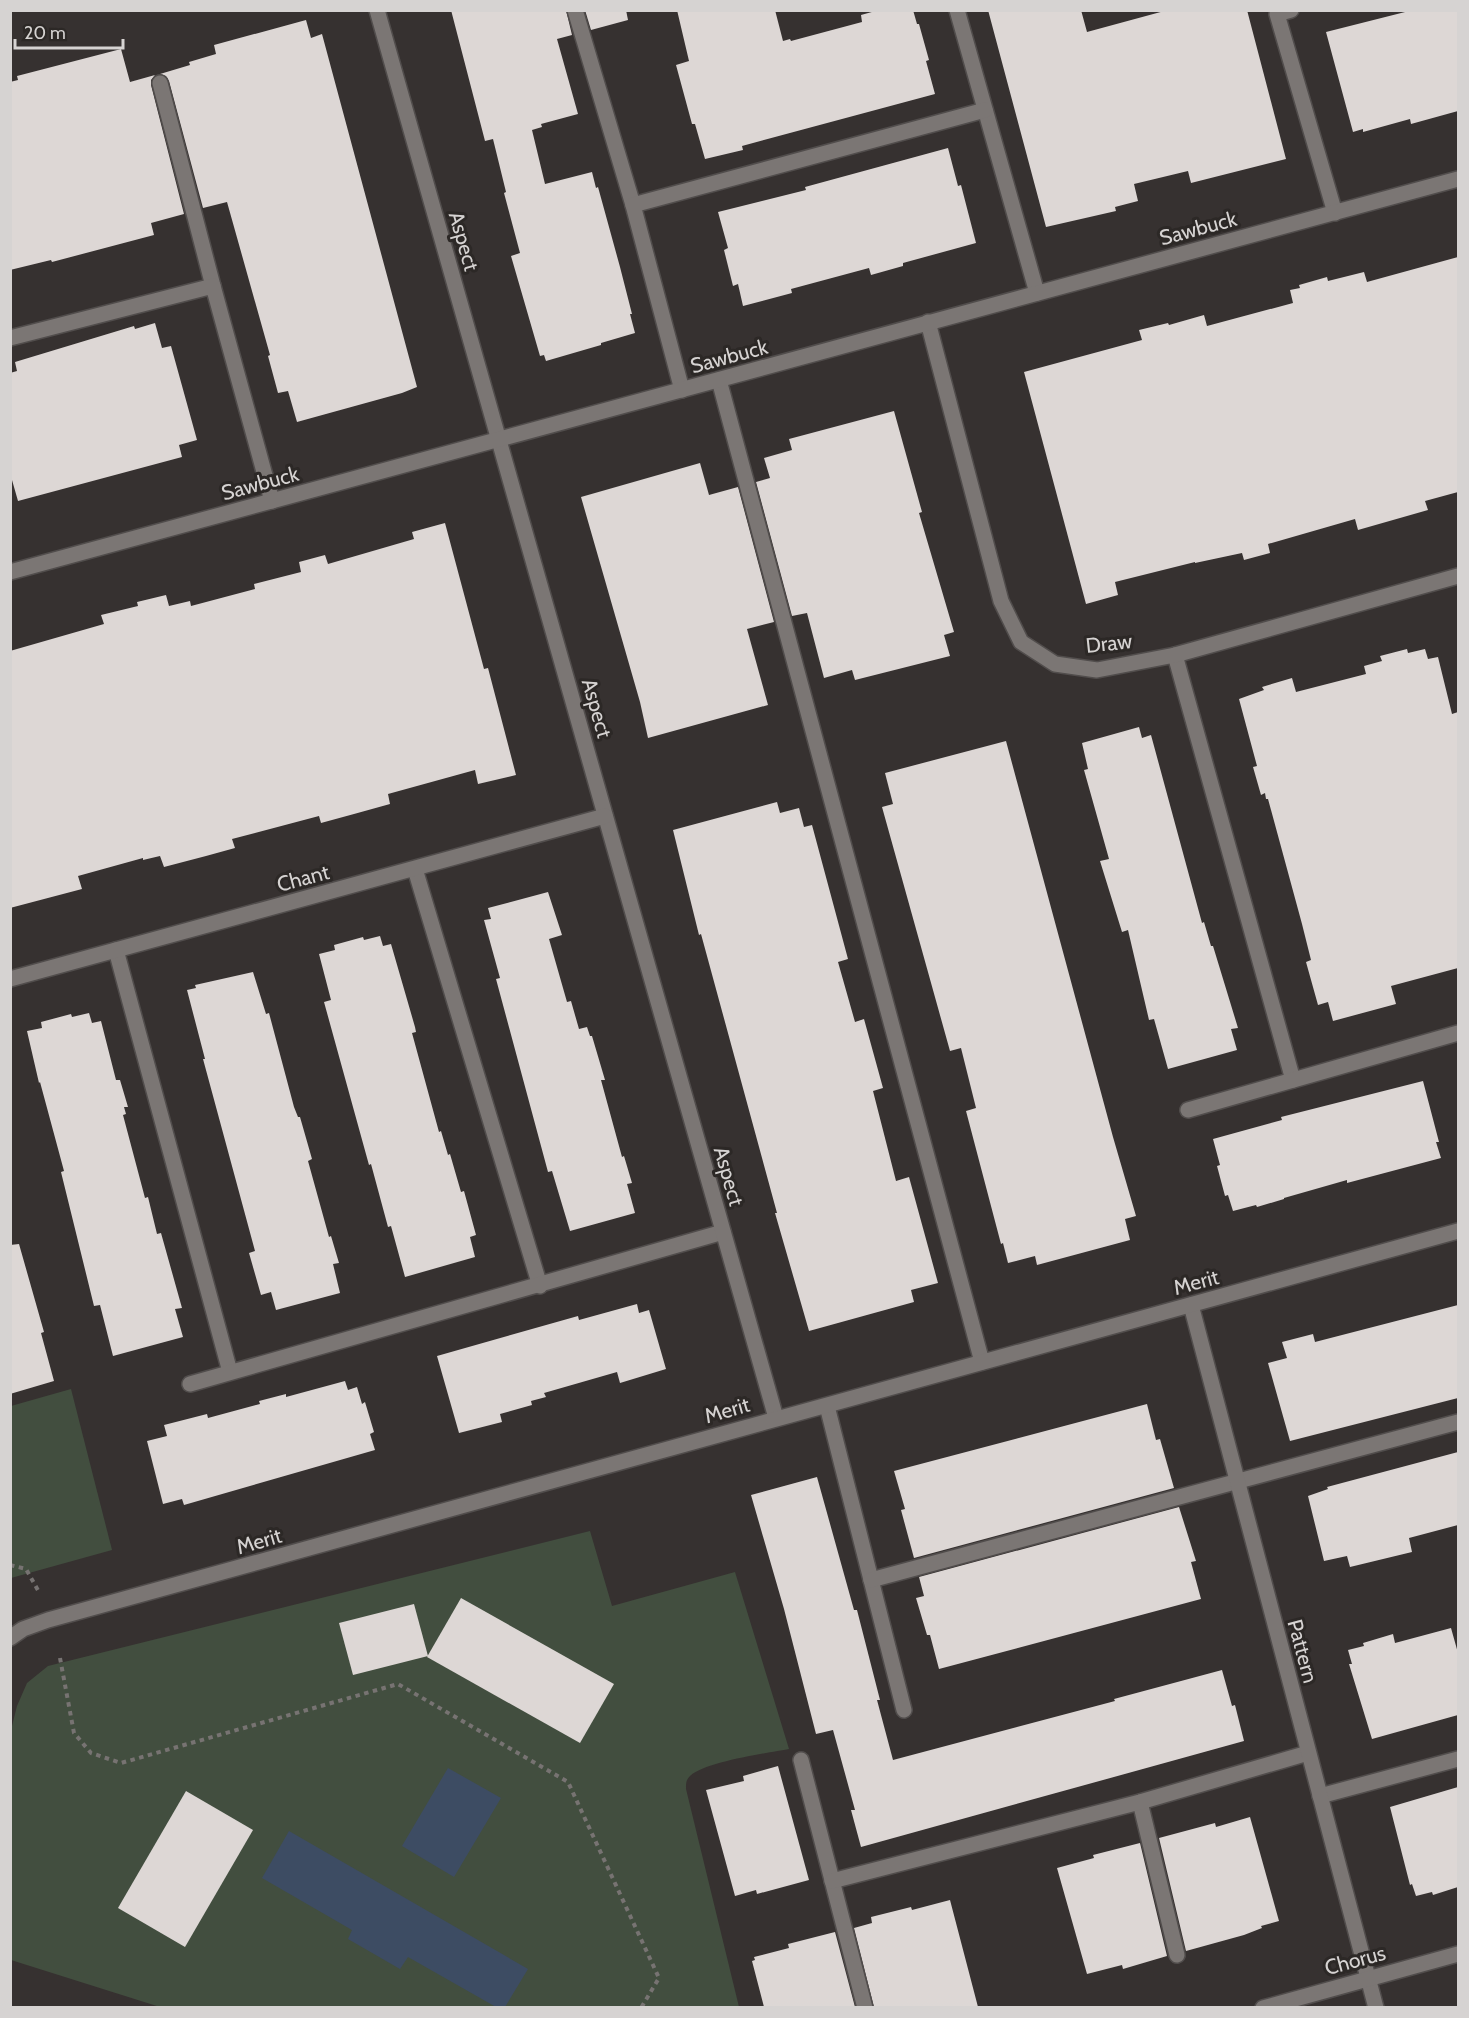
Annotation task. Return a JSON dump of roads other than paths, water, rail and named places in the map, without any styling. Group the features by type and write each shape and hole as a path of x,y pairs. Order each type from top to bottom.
{"street":[{"name":"Aspect","path":"377,10 776,1418"},
{"path":"575,10 633,205 682,390"},
{"path":"957,10 1037,293"},
{"path":"1281,12 1335,213"},
{"path":"160,83 272,501"},
{"path":"633,205 985,110"},
{"name":"Sawbuck","path":"10,572 1458,179"},
{"path":"10,338 213,286"},
{"name":"Draw","path":"928,322 1001,600 1021,642 1055,664 1097,670 1175,655 1458,577"},
{"path":"719,380 982,1362"},
{"path":"1175,655 1293,1080"},
{"name":"Chant","path":"10,979 605,816"},
{"path":"415,869 540,1286"},
{"path":"117,950 230,1372"},
{"path":"1188,1110 1458,1033"},
{"name":"Merit","path":"10,1638 23,1629 48,1620 1458,1231"},
{"path":"190,1384 723,1232"},
{"name":"Pattern","path":"1191,1305 1376,2007"},
{"path":"827,1406 904,1710"},
{"path":"871,1580 1458,1422"},
{"path":"832,1881 1140,1802 1308,1753"},
{"path":"1320,1796 1458,1759"},
{"path":"801,1760 865,2007"},
{"path":"1140,1802 1177,1954"},
{"name":"Chorus","path":"1263,2007 1458,1954"}],"water":[{"path":"448,1768 501,1798 454,1877 402,1846"},
{"path":"289,1831 528,1969 505,2007 496,2007 408,1957 400,1969 348,1939 352,1930 262,1878"}]}
